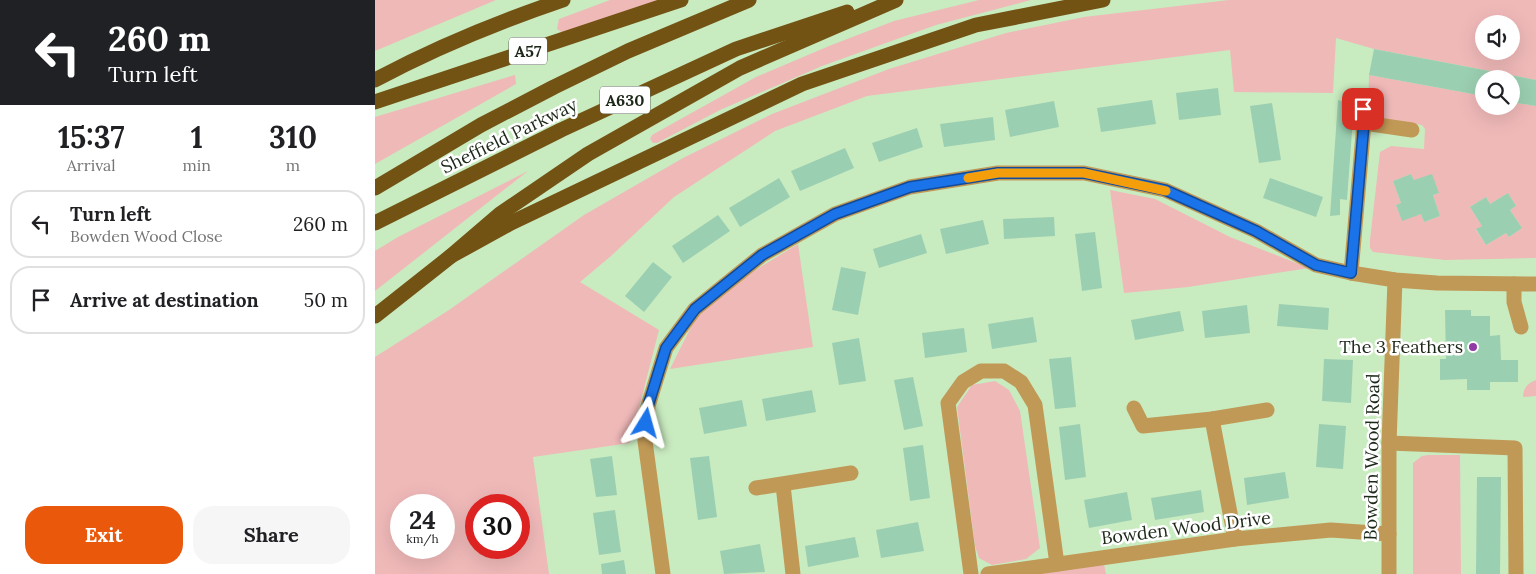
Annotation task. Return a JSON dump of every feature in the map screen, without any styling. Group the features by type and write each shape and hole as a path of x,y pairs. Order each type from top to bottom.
{"highway":[{"path":"375,80 415,59 522,14 563,0"},
{"name":"A57","path":"375,102 681,0"},
{"name":"Sheffield Parkway","path":"375,188 481,125 554,86 628,51 749,0"},
{"name":"Sheffield Parkway","path":"375,223 561,130 736,49 885,0"},
{"path":"375,316 451,256 499,214 588,154 740,68 896,0"},
{"path":"451,256 511,223 802,84 976,25 1103,0"}],"street":[{"path":"1351,273 1363,116 1412,130"},
{"path":"663,574 645,441 648,406 666,348 695,309 762,255 835,214 910,187 998,173 1084,173 1165,190 1256,231 1316,265 1395,280 1437,283 1536,284"},
{"name":"Bowden Wood Road","path":"1389,574 1389,443 1395,280"},
{"path":"1514,284 1514,302 1521,327"},
{"path":"971,574 948,403 963,382 981,371 1004,371 1021,382 1035,405 1057,564"},
{"path":"1134,408 1143,426 1267,410"},
{"path":"1212,418 1235,539"},
{"path":"1389,443 1515,448 1516,574"},
{"path":"756,488 851,473"},
{"path":"783,485 793,574"},
{"name":"Bowden Wood Drive","path":"988,574 1235,539 1331,530 1389,534"}],"shaded area":[{"path":"375,0 496,0 375,51"},
{"path":"610,0 663,0 563,33 557,29 559,19"},
{"path":"979,0 1031,0 936,25 822,66 720,110 657,143 653,143 650,139 652,135 756,77 829,46 894,21"},
{"path":"1229,0 1536,0 1536,80 1520,77 1520,70 1484,70 1374,49 1336,38 1333,93 1234,92 1230,50 867,96 775,131 674,197 611,256 580,282 659,330 630,443 533,457 549,574 375,574 375,357 449,310 584,215 683,158 772,114 889,69 1006,33 1084,17"},
{"path":"515,75 516,84 375,164 375,117"},
{"path":"1369,75 1475,94 1475,115 1520,115 1520,103 1536,106 1536,258 1445,260 1373,252 1370,248 1370,240 1380,152 1391,146 1424,149 1425,129 1422,125 1368,117","holes":["1411,174 1414,180 1439,193 1433,195 1440,216 1424,222 1421,214 1402,220 1396,205 1401,203 1393,181","1508,193 1516,206 1510,210 1522,228 1509,237 1506,233 1486,245 1476,230 1482,226 1470,207 1486,197 1490,204"]},
{"path":"528,171 375,291 375,251 398,237"},
{"path":"1110,190 1155,199 1230,237 1309,268 1188,287 1124,293"},
{"path":"798,244 813,347 670,369 696,317 744,277"},
{"path":"1536,380 1536,396 1523,397 1527,386"},
{"path":"995,381 1009,390 1020,411 1040,548 1026,559 992,565 979,558 975,546 957,407 972,385"},
{"path":"1460,455 1461,574 1413,574 1413,463 1422,456"},
{"path":"1104,564 1106,574 1026,574"}],"building":[{"path":"1374,49 1484,70 1475,70 1475,94 1369,75"},
{"path":"1520,77 1536,80 1536,106 1520,103"},
{"path":"1218,88 1221,115 1179,120 1176,93"},
{"path":"1152,100 1156,124 1101,132 1097,108"},
{"path":"1338,100 1354,104 1347,200 1340,199 1340,215 1330,216"},
{"path":"1054,101 1059,127 1010,137 1005,110"},
{"path":"1272,103 1281,160 1259,163 1250,106"},
{"path":"993,117 995,140 944,147 940,124"},
{"path":"917,128 923,147 879,162 872,143"},
{"path":"845,148 854,168 800,191 791,171"},
{"path":"1411,174 1414,180 1432,174 1439,193 1433,195 1440,216 1424,222 1421,214 1402,221 1396,205 1401,203 1393,181"},
{"path":"779,178 790,197 740,227 729,208"},
{"path":"1270,178 1323,197 1316,217 1263,198"},
{"path":"1508,193 1516,206 1510,210 1522,228 1509,237 1506,233 1486,245 1476,229 1482,226 1470,207 1486,197 1490,204"},
{"path":"718,215 730,231 683,263 672,246"},
{"path":"1054,217 1055,236 1004,239 1003,219"},
{"path":"983,220 989,244 946,254 940,229"},
{"path":"1095,232 1102,288 1082,291 1075,234"},
{"path":"921,234 927,253 879,268 873,249"},
{"path":"653,262 672,277 644,312 625,296"},
{"path":"841,267 866,272 858,315 832,310"},
{"path":"1279,304 1329,308 1328,330 1277,326"},
{"path":"1247,305 1250,333 1205,338 1202,311"},
{"name":"The 3 Feathers","path":"1445,310 1471,310 1471,316 1490,316 1490,336 1500,335 1501,360 1518,360 1518,382 1490,382 1490,390 1467,390 1467,379 1440,380 1440,359 1446,359"},
{"path":"1180,311 1184,331 1135,340 1131,320"},
{"path":"1033,317 1037,342 992,349 988,324"},
{"path":"964,328 967,352 925,358 922,333"},
{"path":"859,338 866,381 839,385 832,343"},
{"path":"1071,357 1076,407 1055,409 1049,359"},
{"path":"1324,359 1353,360 1351,403 1322,401"},
{"path":"913,377 923,426 904,430 894,380"},
{"path":"812,390 816,412 766,421 762,399"},
{"path":"742,400 747,426 704,434 699,408"},
{"path":"1080,424 1086,477 1065,480 1059,427"},
{"path":"1319,424 1346,426 1343,469 1316,467"},
{"path":"923,445 930,498 910,501 903,448"},
{"path":"612,456 617,495 596,497 590,459"},
{"path":"709,456 717,517 698,520 690,458"},
{"path":"1285,472 1289,498 1247,505 1244,478"},
{"path":"1477,477 1501,477 1500,574 1476,574"},
{"path":"1201,490 1204,512 1155,520 1151,498"},
{"path":"1127,492 1132,520 1089,528 1084,500"},
{"path":"615,510 621,552 599,555 593,513"},
{"path":"918,522 924,551 881,558 876,530"},
{"path":"855,537 859,557 808,567 805,546"},
{"path":"760,544 765,572 724,574 720,551"},
{"path":"624,560 626,574 602,574 601,564"}],"slow traffic":[{"path":"968,178 998,173 1084,173 1166,191"}],"place":[{"name":"The 3 Feathers","path":"1473,347"}],"route":[{"path":"646,423 648,406 666,348 695,309 762,255 835,214 910,187 998,173 1084,173 1165,190 1256,231 1316,265 1351,273 1364,123 1363,109"}]}
